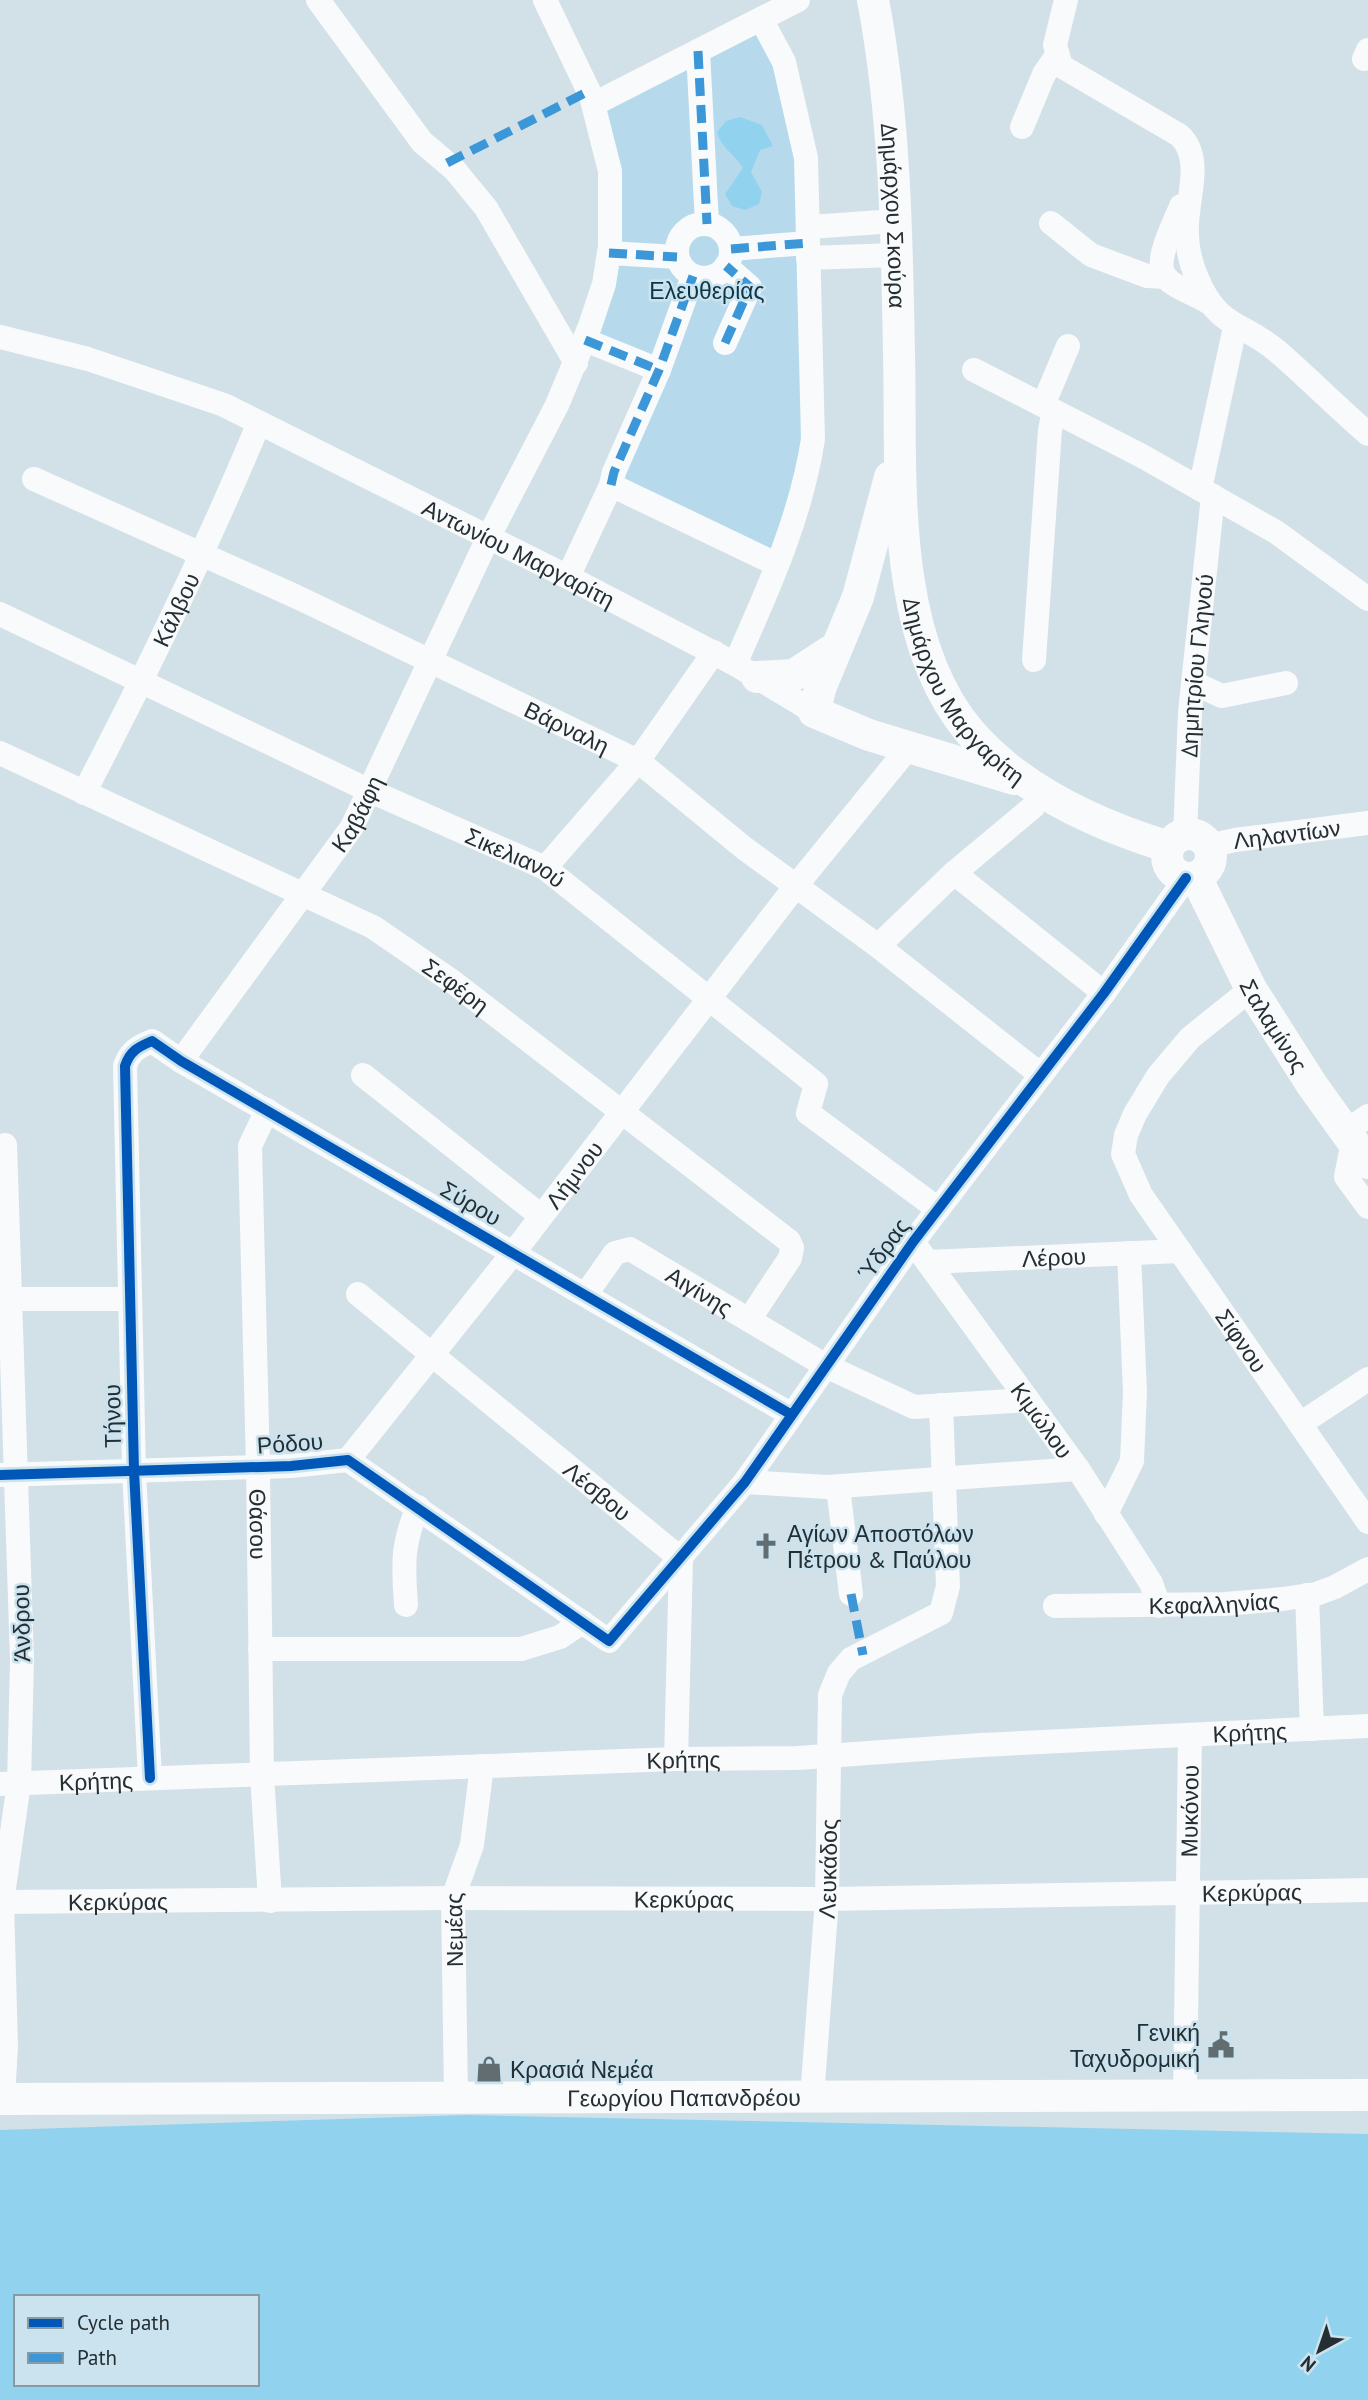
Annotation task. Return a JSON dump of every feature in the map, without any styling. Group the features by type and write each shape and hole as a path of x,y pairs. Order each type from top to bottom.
{"main road":[{"name":"Δημάρχου Σκούρα","path":"873,0 893,177 899,434"},
{"path":"814,712 858,597 883,511 899,434"},
{"name":"Δημάρχου Μαργαρίτη","path":"899,434 905,547 915,606 930,661 946,695 970,731 1032,795 1118,831 1187,843"},
{"path":"858,597 869,588 885,582 900,589 915,606"},
{"path":"746,671 794,675 837,647"},
{"name":"Αντωνίου Μαργαρίτη","path":"814,712 869,735 957,760 1032,795"},
{"path":"957,760 969,746 970,731"},
{"path":"1187,843 1170,867 1191,877"},
{"name":"Σαλαμίνος","path":"1191,877 1251,989 1358,1142"},
{"name":"Γεωργίου Παπανδρέου","path":"1,2099 1368,2095"}],"street":[{"path":"318,0 422,142 454,169 486,208 581,351 659,370"},
{"name":"Καβάφη","path":"181,1061 352,827 488,538 581,351 604,284 612,207 610,171 594,104 545,0"},
{"path":"594,104 798,0"},
{"path":"1066,0 1055,45 1056,57 1067,72 1181,136 1192,154 1188,249 1197,279 1212,304 1235,327 1276,351 1368,434"},
{"path":"746,671 776,564 808,474 813,439 806,158 784,62 761,19"},
{"path":"698,51 707,224"},
{"path":"1022,128 1044,74 1056,57"},
{"path":"1166,277 1162,260 1192,177"},
{"path":"725,343 750,287 728,257 723,232 707,224 698,224 683,232 677,257 680,265 693,276 711,277 728,257 808,243 895,222"},
{"path":"1051,223 1091,255 1147,276 1166,277 1212,304"},
{"path":"808,243 896,255"},
{"path":"609,253 677,257"},
{"path":"568,576 637,436 693,276"},
{"name":"Δημητρίου Γληνού","path":"1187,843 1183,825 1207,493 1235,327"},
{"name":"Αντωνίου Μαργαρίτη","path":"0,337 88,359 166,383 259,423 568,576 714,652 814,712"},
{"path":"1034,660 1050,430 1049,408 1068,346"},
{"path":"974,370 1276,532 1368,598"},
{"name":"Κάλβου","path":"84,793 143,682 203,555 259,423"},
{"name":"Βάρναλη","path":"34,479 203,555 638,761 796,887 878,946 1041,1075"},
{"path":"611,485 776,564"},
{"name":"Σικελιανού","path":"0,614 368,790 545,868 816,1084 808,1113 938,1209"},
{"path":"545,868 638,761 714,652"},
{"path":"1193,683 1222,696 1286,683"},
{"name":"Λήμνου","path":"348,1460 514,1252 796,887 909,747"},
{"name":"Σεφέρη","path":"0,753 373,927 423,960 790,1243 792,1253 789,1261 749,1320"},
{"path":"878,946 1032,795"},
{"name":"Ληλαντίων","path":"1187,843 1235,840 1368,823"},
{"path":"954,873 1104,993"},
{"name":"Ύδρας","path":"610,1641 745,1482 913,1242 1191,877"},
{"name":"Σίφνου","path":"1251,989 1190,1038 1158,1076 1130,1124 1123,1154 1141,1195 1368,1522"},
{"name":"Σύρου","path":"129,1054 152,1041 181,1061 792,1415"},
{"name":"Τήνου","path":"129,1054 125,1066 134,1471 150,1778"},
{"path":"363,1075 541,1216"},
{"name":"Θάσου","path":"267,1110 250,1146 262,1774 270,1901"},
{"path":"1358,1142 1346,1177 1368,1207"},
{"name":"Άνδρου","path":"1,2099 6,2046 2,1902 9,1783 22,1660 8,1475 10,1299 5,1146"},
{"name":"Κιμώλου","path":"913,1242 1077,1469 1151,1583 1159,1606"},
{"name":"Αιγίνης","path":"586,1294 612,1255 628,1249 826,1366 914,1407 1028,1400"},
{"name":"Λέρου","path":"928,1262 1180,1251"},
{"path":"1106,1514 1132,1461 1135,1392 1129,1253"},
{"name":"Λέσβου","path":"358,1294 681,1559"},
{"path":"10,1299 130,1299"},
{"path":"1300,1424 1368,1379"},
{"name":"Λευκάδος","path":"812,2097 827,1899 830,1695 839,1673 851,1659 941,1613 948,1586 941,1405"},
{"name":"Ρόδου","path":"8,1475 258,1467 348,1460 610,1641"},
{"path":"745,1482 838,1487 1077,1469"},
{"path":"838,1487 851,1594"},
{"path":"406,1605 402,1555 408,1530 418,1507"},
{"path":"676,1759 681,1559"},
{"name":"Κεφαλληνίας","path":"1055,1606 1225,1604 1307,1595 1335,1587 1368,1569"},
{"path":"1307,1595 1312,1729"},
{"path":"260,1649 521,1649 560,1637 582,1622"},
{"name":"Κρήτης","path":"9,1783 676,1759 799,1758 1368,1726"},
{"name":"Μυκόνου","path":"1185,2095 1189,1737"},
{"name":"Νεμέας","path":"456,2098 453,1898 472,1845 482,1766"},
{"name":"Κερκύρας","path":"2,1902 453,1898 827,1899 1368,1889"}],"green space":[{"name":"Ελευθερίας","path":"761,19 798,112 813,439 776,564 612,485 569,547 648,375 582,348 604,284 596,110"}],"water":[{"path":"740,117 762,125 773,146 760,150 751,172 762,192 759,204 745,210 732,206 725,194 743,168 721,142 717,132 726,121"},
{"path":"466,2115 1368,2134 1368,2400 0,2400 0,2130"}],"marked path":[{"path":"698,51 707,224"},
{"path":"447,163 589,91"},
{"path":"731,249 808,243"},
{"path":"609,253 677,257"},
{"path":"725,343 750,287 726,266"},
{"path":"611,485 614,472 659,370 693,276"},
{"path":"585,340 659,370"},
{"path":"851,1594 863,1655"}],"cycle path":[{"path":"0,1475 291,1466 348,1460 609,1641 745,1482 913,1242 1104,993 1186,878"},
{"path":"150,1778 134,1471 125,1066 132,1053 143,1045 152,1041 181,1061 792,1415"}],"place":[{"name":"Αγίων Αποστόλων Πέτρου & Παύλου","path":"766,1546"},
{"name":"Γενική Ταχυδρομική","path":"1221,2045"},
{"name":"Κρασιά Νεμέα","path":"489,2069"}]}
